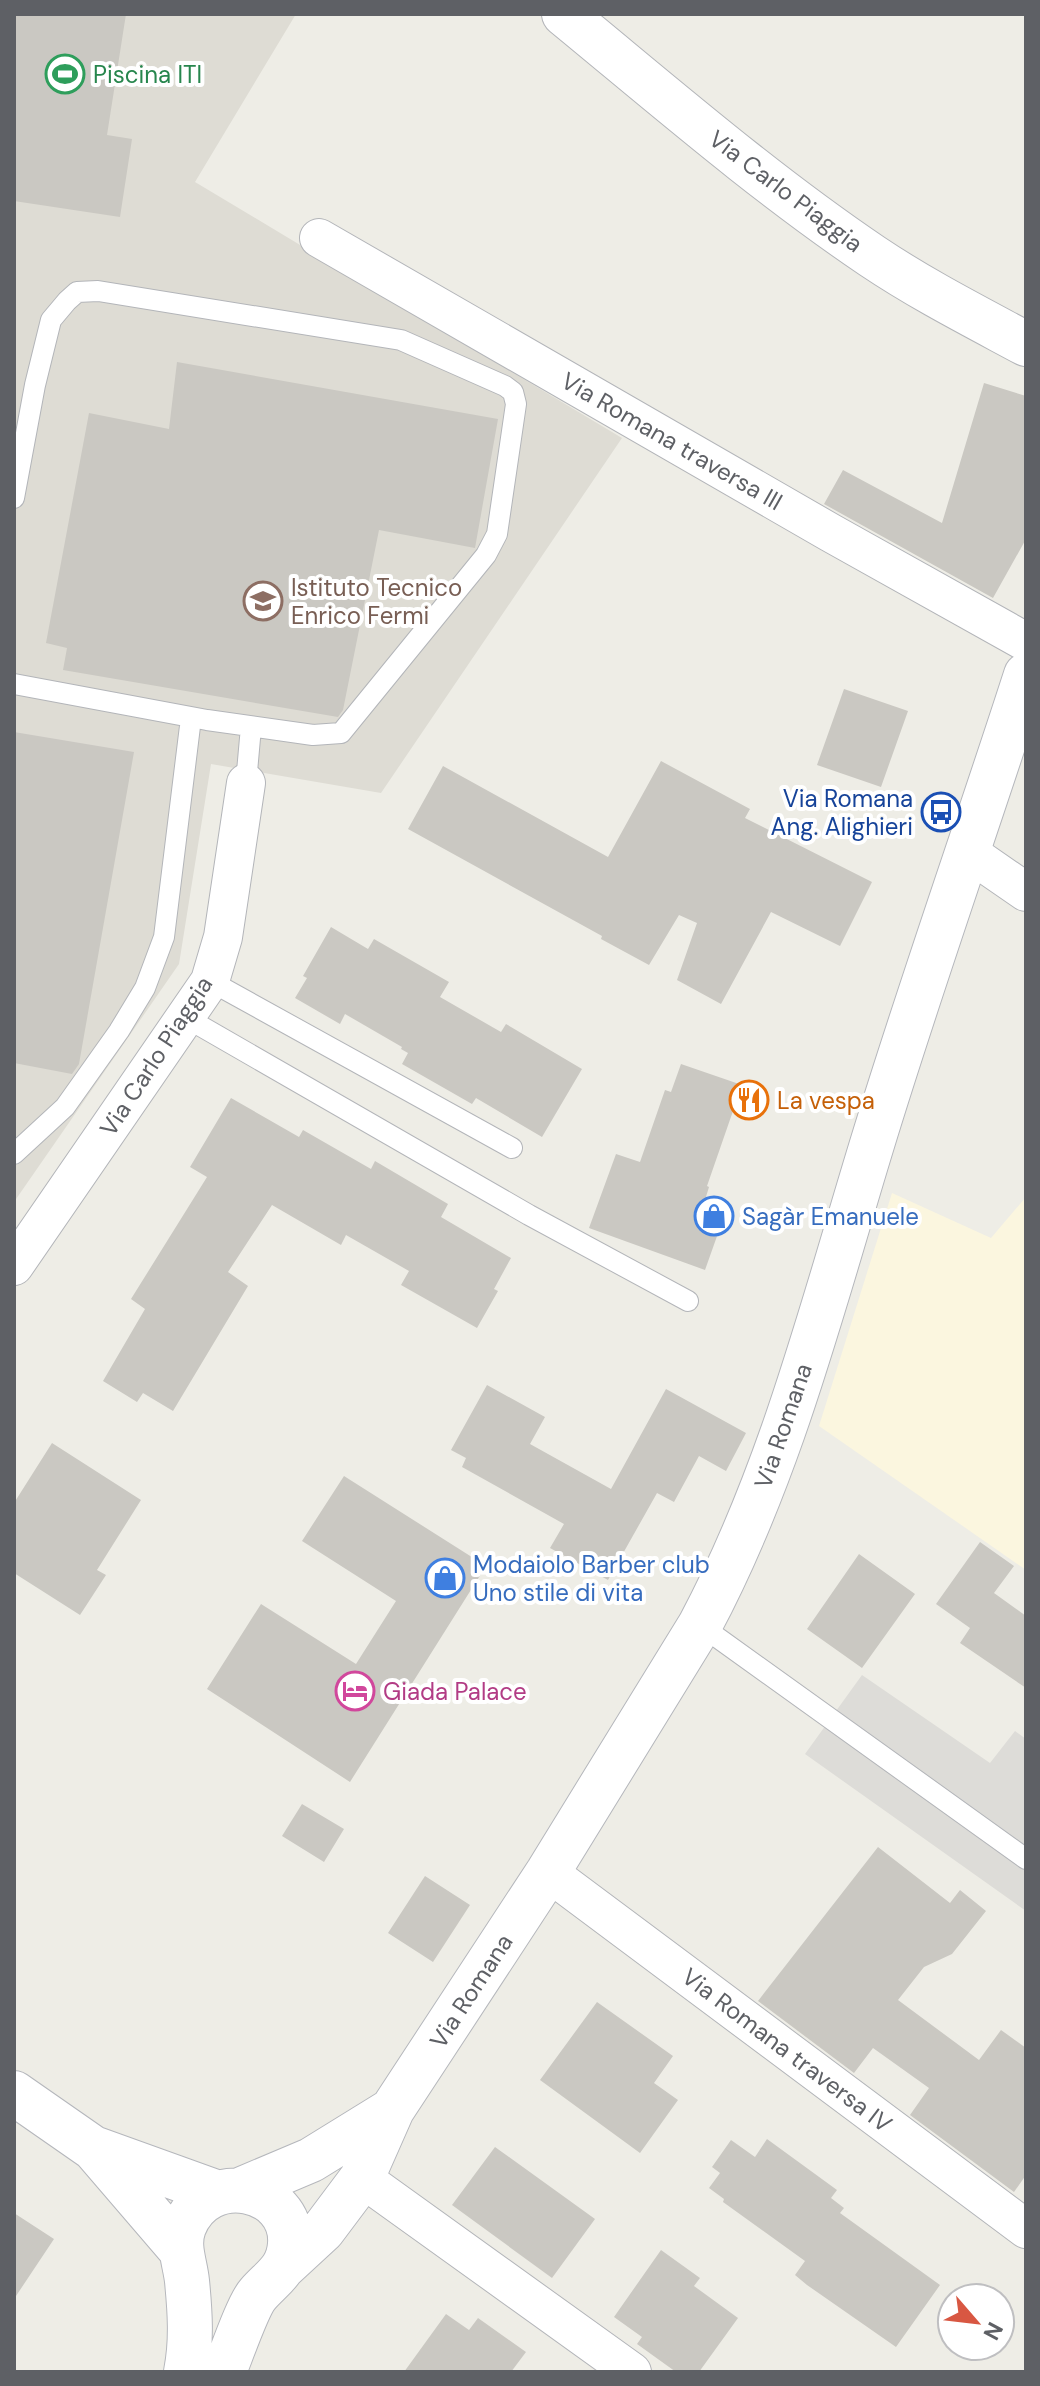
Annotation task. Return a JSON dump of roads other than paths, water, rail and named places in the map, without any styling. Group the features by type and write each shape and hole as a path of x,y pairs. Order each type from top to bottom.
{"main road":[{"name":"Via Carlo Piaggia","path":"564,14 827,224 916,284 1026,344"},
{"name":"Via Romana","path":"271,2280 323,2230 362,2178 392,2110 548,1872 700,1625 737,1551 774,1458 877,1127 1026,675"},
{"path":"14,2093 93,2148 197,2281 212,2292 231,2297 271,2280"},
{"name":"Via Romana","path":"186,2372 191,2338 182,2259 185,2223 194,2210 229,2191 311,2160 392,2110"},
{"path":"93,2148 229,2191"},
{"name":"Via Romana","path":"224,2372 291,2241 286,2223 269,2202 229,2191"}],"street":[{"name":"Via Romana traversa III","path":"319,238 1026,642"},
{"name":"Via Carlo Piaggia","path":"14,1266 210,981 223,937 246,783"},
{"path":"968,852 1026,892"},
{"name":"Via Romana traversa IV","path":"548,1872 1026,2229"},
{"path":"362,2178 632,2372"}],"lane":[{"path":"14,498 35,385 51,320 77,292 98,291 401,340 505,386 513,392 516,404 497,534 486,555 341,733 313,735 251,727 14,684"},
{"path":"14,1154 65,1107 119,1031 145,988 164,937 191,718"},
{"name":"Via Carlo Piaggia","path":"246,783 251,727"},
{"path":"210,981 512,1148"},
{"path":"185,1017 529,1215 688,1301"},
{"path":"700,1625 1026,1859"}],"place":[{"name":"Piscina ITI","path":"65,74"},
{"name":"Istituto Tecnico Enrico Fermi","path":"263,601"},
{"name":"Via Romana Ang. Alighieri","path":"941,812"},
{"name":"La vespa","path":"749,1100"},
{"name":"Sagàr Emanuele","path":"714,1216"},
{"name":"Modaiolo Barber club Uno stile di vita","path":"445,1578"},
{"name":"Giada Palace","path":"355,1691"}]}
